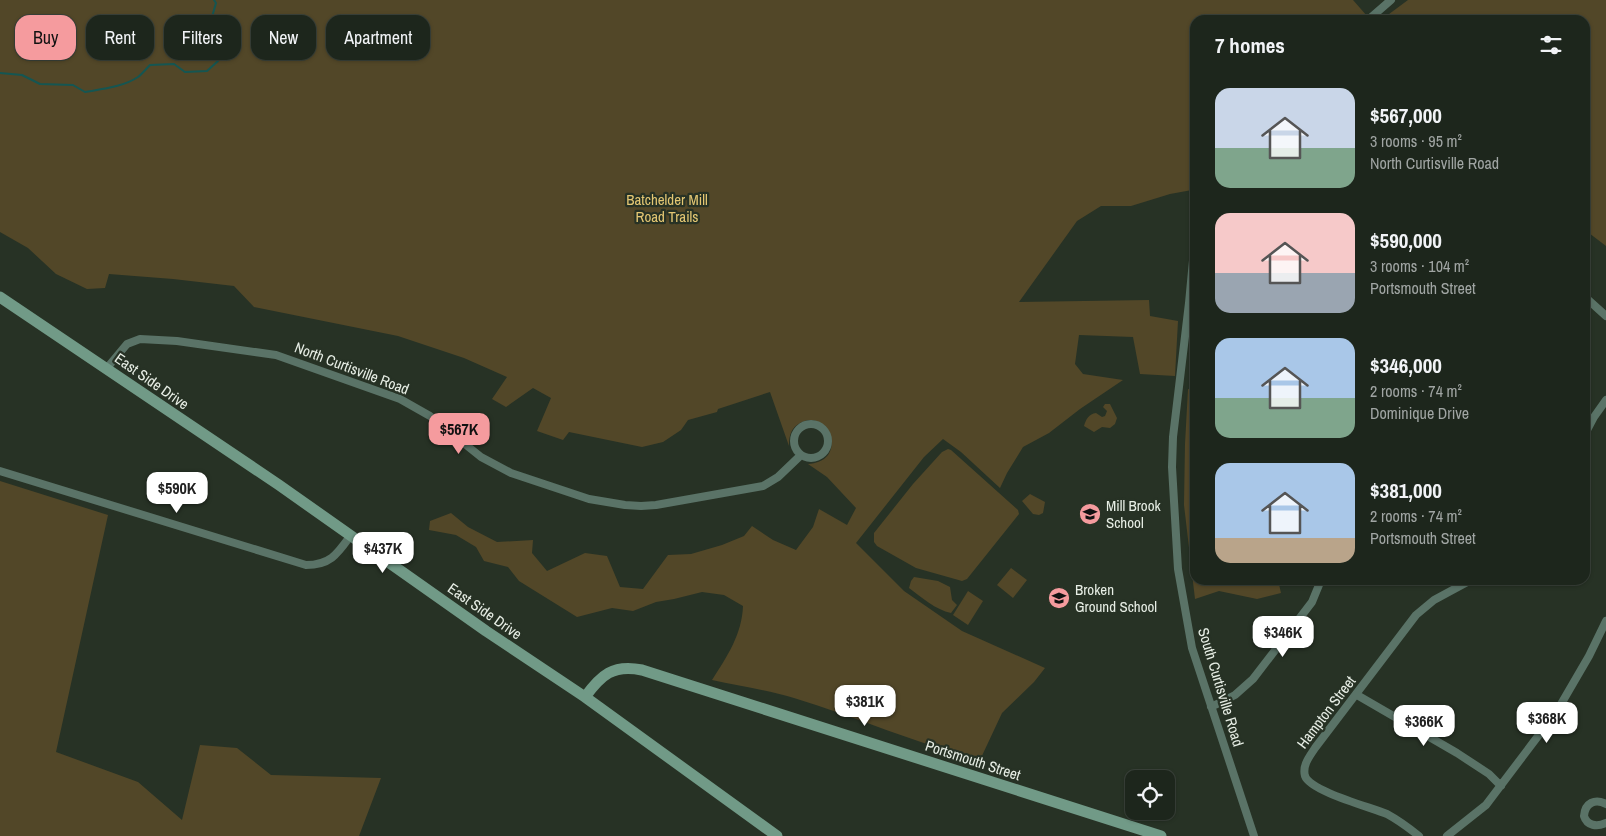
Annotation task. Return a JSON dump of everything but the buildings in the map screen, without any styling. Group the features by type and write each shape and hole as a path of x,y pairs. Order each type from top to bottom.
{"main road":[{"name":"East Side Drive","path":"0,297 351,535 486,631 584,697 777,836"},
{"name":"Portsmouth Street","path":"584,697 597,682 610,672 625,667 642,670 1161,836"}],"street":[{"path":"1374,15 1391,0"},
{"path":"1590,302 1606,316"},
{"name":"South Curtisville Road","path":"1190,315 1178,389 1173,437 1172,467 1180,584 1192,648 1254,836"},
{"name":"North Curtisville Road","path":"107,368 127,344 140,339 177,341 281,356 400,399 430,416 481,457 511,473 590,499 610,503 641,506 656,505 757,488 778,477 801,455"},
{"path":"1590,425 1606,400"},
{"path":"808,424 818,425 827,436 828,445 826,450 814,458 801,455 795,447 794,437 799,429 808,424"},
{"path":"0,471 306,565 322,564 329,560 338,553 351,535"},
{"path":"1211,708 1235,695 1253,680 1312,602 1319,585"},
{"name":"Hampton Street","path":"1419,836 1389,815 1323,790 1310,782 1305,776 1304,768 1306,761 1416,615 1434,600 1462,585"},
{"path":"1447,836 1486,805 1558,711 1589,656 1606,620"},
{"path":"1357,695 1457,753 1489,774 1501,786"},
{"path":"1606,804 1600,801 1592,802 1586,808 1584,816 1588,823 1592,825 1606,823"}],"green space":[{"name":"Batchelder Mill Road Trails","path":"0,0 1353,0 1366,15 1190,15 1190,190 1170,194 1131,206 1101,206 1077,221 1019,302 1149,300 1150,316 1178,321 1175,376 1140,374 1133,337 1079,335 1075,364 1083,374 1123,380 1049,433 1023,447 1000,488 961,452 943,439 924,457 856,543 904,591 962,631 1045,668 1034,682 1002,713 980,760 933,746 794,698 712,680 733,645 742,616 743,606 724,595 702,592 656,602 633,611 612,608 577,617 519,581 508,567 484,561 476,547 456,535 429,530 430,521 451,513 468,527 497,542 533,540 532,553 547,571 585,553 607,556 620,587 643,589 668,555 691,554 722,545 744,536 752,526 773,540 796,550 813,527 819,509 847,525 856,508 827,477 808,464 821,461 829,454 832,445 830,435 825,427 817,421 808,420 797,425 790,434 789,446 770,392 718,409 717,412 688,420 681,430 663,442 642,447 569,432 563,440 537,431 551,398 533,388 506,407 492,399 507,377 464,358 398,336 254,307 234,286 109,274 105,288 87,289 56,274 28,248 0,232"},
{"path":"1408,0 1606,0 1606,246 1590,234 1590,15 1388,15"},
{"path":"1188,389 1190,389 1190,556 1184,505"},
{"path":"1105,404 1110,404 1117,418 1115,424 1110,428 1102,427 1094,432 1084,426 1091,414 1096,413 1102,417 1105,416 1107,411 1103,407"},
{"path":"948,449 1018,510 1019,514 967,579 962,581 916,568 877,546 874,542 874,533 913,484 942,452"},
{"path":"0,481 108,515 56,752 138,782 182,820 200,745 237,748 271,775 381,778 359,836 0,836"},
{"path":"1030,494 1045,502 1043,513 1039,515 1033,514 1022,501"},
{"path":"1011,568 1027,580 1013,598 997,585"},
{"path":"914,577 938,581 950,587 952,600 957,605 951,613 934,606 909,588"},
{"path":"1193,585 1279,585 1281,593 1257,599 1219,591 1195,599"},
{"path":"968,591 983,601 968,625 953,615"}],"waterway":[{"path":"0,73 22,75 40,84 73,85 85,92 126,83 138,77 150,65 174,64 185,72 207,71 218,61 218,46 208,31 216,3 214,0"}],"place":[{"name":"Mill Brook School","path":"1090,514"},
{"name":"Broken Ground School","path":"1059,598"}]}
